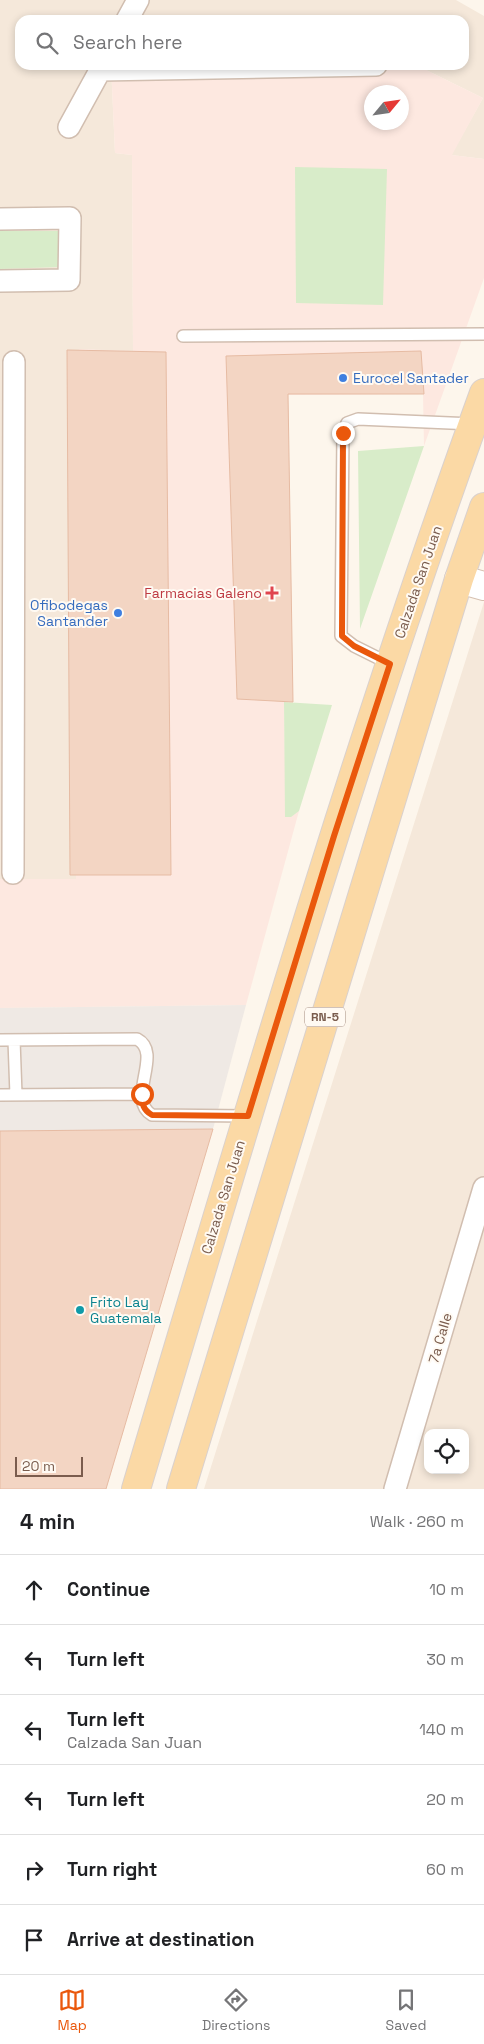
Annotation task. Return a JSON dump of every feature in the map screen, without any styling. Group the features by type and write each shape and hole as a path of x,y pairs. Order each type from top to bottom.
{"main road":[{"name":"Calzada San Juan","path":"136,1489 336,827 390,664 484,393"},
{"name":"RN-5","path":"181,1489 471,583 484,507"}],"street":[{"path":"130,15 138,0"},
{"path":"70,127 100,70"},
{"path":"0,219 70,218 69,280 0,281"},
{"path":"13,872 6,811 6,594 7,427 14,362"},
{"name":"7a Calle","path":"395,1489 484,1188"}],"lane":[{"path":"183,336 484,334"},
{"path":"390,664 354,646 342,636 343,433 347,422 358,419 472,424"},
{"path":"0,1040 137,1039 143,1042 147,1050 142,1094 142,1104 146,1111 152,1115 248,1116"},
{"path":"14,1040 16,1095"},
{"path":"0,1095 142,1094"}],"shaded area":[{"path":"0,0 456,0 484,16 484,159 451,155 483,98 426,70 469,70 469,15 15,15 15,70 111,70 115,153 132,155 133,352 79,349 76,879 0,879"},
{"path":"111,70 426,70 483,98 452,155 484,159 484,278 424,446 423,394 288,395 293,702 284,702 286,817 299,811 246,1005 0,1008 0,879 76,879 79,349 133,351 132,155 115,153"},
{"path":"484,602 484,1489 204,1489"},
{"name":"Frito Lay Guatemala","path":"246,1005 213,1129 102,1489 0,1489 0,1008"}],"green space":[{"path":"295,167 387,169 383,305 296,303"},
{"path":"0,231 58,231 58,267 0,269"},
{"path":"424,446 360,629 358,451"},
{"path":"284,702 332,705 299,811 291,817 285,817"}],"building":[{"name":"Ofibodegas Santander","path":"67,350 166,352 171,875 70,875"},
{"path":"421,351 424,394 288,394 293,702 237,699 226,356"},
{"name":"Frito Lay Guatemala","path":"213,1129 106,1489 0,1489 0,1131"}],"place":[{"name":"Eurocel Santader","path":"343,378"},
{"name":"Farmacias Galeno","path":"272,593"},
{"name":"Ofibodegas Santander","path":"118,613"},
{"name":"Frito Lay Guatemala","path":"80,1310"}],"route":[{"path":"142,1094 142,1104 146,1111 152,1115 248,1116 334,836 390,664 347,641 342,636 340,628 343,433"}]}
